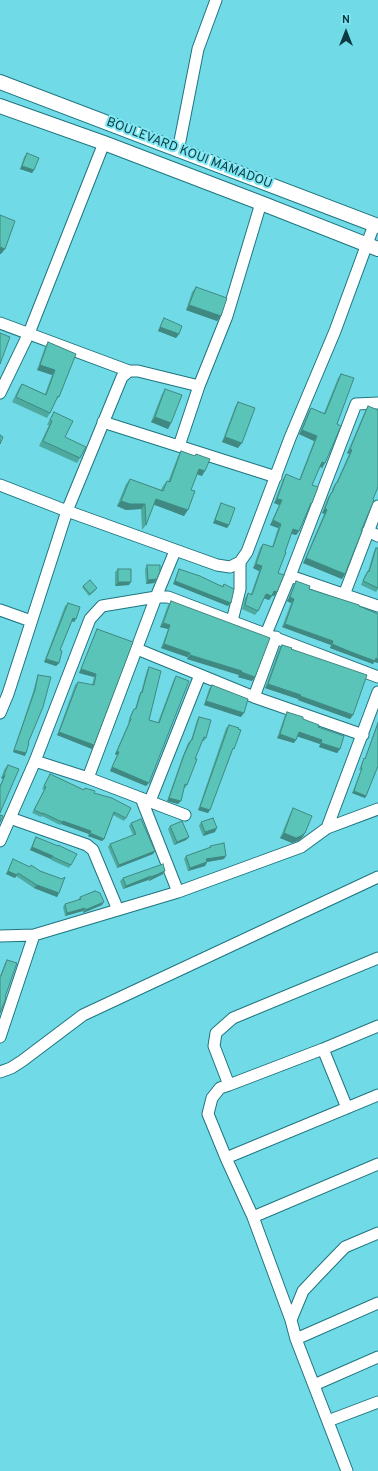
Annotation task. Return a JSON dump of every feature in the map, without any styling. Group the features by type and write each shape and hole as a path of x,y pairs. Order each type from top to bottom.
{"main road":[{"name":"BOULEVARD KOUI MAMADOU","path":"0,82 376,226"},
{"name":"BOULEVARD KOUI MAMADOU","path":"0,106 104,143 262,203 372,247"}],"street":[{"path":"178,151 198,49 216,0"},
{"path":"0,393 29,333 104,143"},
{"path":"179,446 199,386 227,316 262,203"},
{"path":"0,485 67,512 216,565 230,567 240,562 247,552 290,438 372,247 376,226"},
{"path":"0,323 129,371 138,371 199,386"},
{"path":"0,713 8,694 67,512 122,377 129,371"},
{"path":"254,697 290,576 356,404 378,403"},
{"path":"103,422 276,477"},
{"path":"344,595 373,533 378,506"},
{"path":"88,778 156,597 175,551"},
{"path":"232,621 240,589 240,562"},
{"path":"290,576 378,606"},
{"path":"0,841 35,761 90,619 102,606 156,597 168,597 378,677"},
{"path":"0,610 31,621"},
{"path":"137,649 254,697 363,735"},
{"path":"178,892 145,800 200,675"},
{"path":"327,828 378,692"},
{"path":"35,761 88,778 185,814"},
{"path":"0,936 34,935 178,892 300,847 327,828 378,810"},
{"path":"10,818 88,846 93,850 118,910"},
{"path":"0,1072 12,1068 83,1015 378,877"},
{"path":"0,1036 34,935"},
{"path":"229,1085 214,1046 216,1033 234,1018 378,958"},
{"path":"347,1471 296,1339 291,1320 253,1217 208,1114 212,1098 220,1088 323,1049 378,1026"},
{"path":"323,1049 347,1108"},
{"path":"226,1158 378,1095"},
{"path":"253,1217 378,1164"},
{"path":"291,1320 303,1291 318,1274 345,1248 378,1233"},
{"path":"296,1339 378,1303"},
{"path":"314,1385 378,1357"},
{"path":"328,1421 378,1402"}],"building":[{"path":"27,153 39,158 34,170 22,166"},
{"path":"0,215 15,221 5,249 0,247"},
{"path":"196,287 227,298 221,316 189,305"},
{"path":"164,318 182,326 179,334 160,327"},
{"path":"0,333 10,337 0,364"},
{"path":"48,342 76,354 59,397 58,396 50,413 16,397 22,384 46,395 55,370 40,365"},
{"path":"341,374 354,378 337,424 341,426 325,463 322,462 312,485 318,487 299,531 293,529 278,573 284,575 277,592 274,591 272,596 266,594 258,611 245,605 248,593 252,595 262,566 256,564 263,544 273,547 281,524 273,520 282,500 277,499 286,474 300,480 317,436 302,430 311,408 325,414"},
{"path":"165,389 182,395 171,423 155,417"},
{"path":"238,402 255,408 242,443 225,437"},
{"path":"368,406 378,410 378,487 345,574 306,558 327,510 325,508 331,493 352,450 350,449"},
{"path":"54,412 73,421 65,437 86,447 80,458 43,441 52,421 50,420"},
{"path":"0,435 3,437 0,444"},
{"path":"181,451 210,459 205,471 199,469 191,490 195,491 188,510 156,499 146,525 145,504 130,504 121,501 130,479 163,491 167,481 170,482"},
{"path":"221,503 235,508 229,525 215,520"},
{"path":"376,548 378,548 378,588 363,581 368,571 369,572"},
{"path":"147,565 160,565 160,571 157,579 148,580"},
{"path":"118,569 131,569 131,582 118,582"},
{"path":"179,569 200,576 223,587 224,584 234,589 231,603 175,581"},
{"path":"90,580 97,588 90,594 83,586"},
{"path":"296,581 310,586 309,589 359,605 378,614 378,659 376,658 375,661 351,652 332,644 333,641 285,624 294,599 290,597"},
{"path":"171,601 270,638 255,677 241,672 242,671 190,655 190,653 164,644 170,625 163,623"},
{"path":"68,603 80,607 76,619 73,618 60,650 62,651 59,663 46,659"},
{"path":"97,629 133,642 94,745 59,732 78,682 94,685 96,674 81,669"},
{"path":"282,645 367,675 353,715 268,684"},
{"path":"149,667 161,671 149,720 159,723 176,676 189,681 149,783 112,767 119,752 117,751 131,719 130,718 134,709 136,709 141,692 142,693"},
{"path":"38,675 51,677 43,707 28,743 26,753 14,750 35,690"},
{"path":"212,685 248,699 244,713 206,701"},
{"path":"287,712 303,717 303,719 319,725 318,727 344,736 340,749 321,743 322,740 299,732 296,740 280,734"},
{"path":"199,717 211,720 206,738 204,737 195,759 197,759 187,785 185,784 181,801 169,798 184,755 192,740"},
{"path":"378,723 378,766 366,796 354,791 364,758 365,759"},
{"path":"229,725 241,730 210,810 200,807"},
{"path":"8,765 19,769 0,813 0,787"},
{"path":"50,774 84,790 85,788 95,791 94,793 112,798 131,808 126,818 114,812 104,839 90,833 91,831 63,821 62,822 34,810 46,787 44,786"},
{"path":"293,808 312,816 305,833 296,838 284,833"},
{"path":"0,815 3,816 0,822"},
{"path":"213,818 217,828 205,832 201,822"},
{"path":"141,819 155,851 119,865 110,844 136,834 131,823"},
{"path":"182,821 189,837 177,842 170,826"},
{"path":"36,837 77,854 71,865 32,847"},
{"path":"224,843 226,856 206,859 207,862 190,868 186,856 211,847 210,846"},
{"path":"13,859 30,867 31,865 40,871 62,879 65,877 59,893 37,885 18,873 17,875 8,871"},
{"path":"163,864 165,871 126,886 123,878"},
{"path":"95,891 100,893 104,902 85,910 85,908 67,913 65,904 81,899 80,897"},
{"path":"7,960 17,963 0,1013 0,976"}]}
